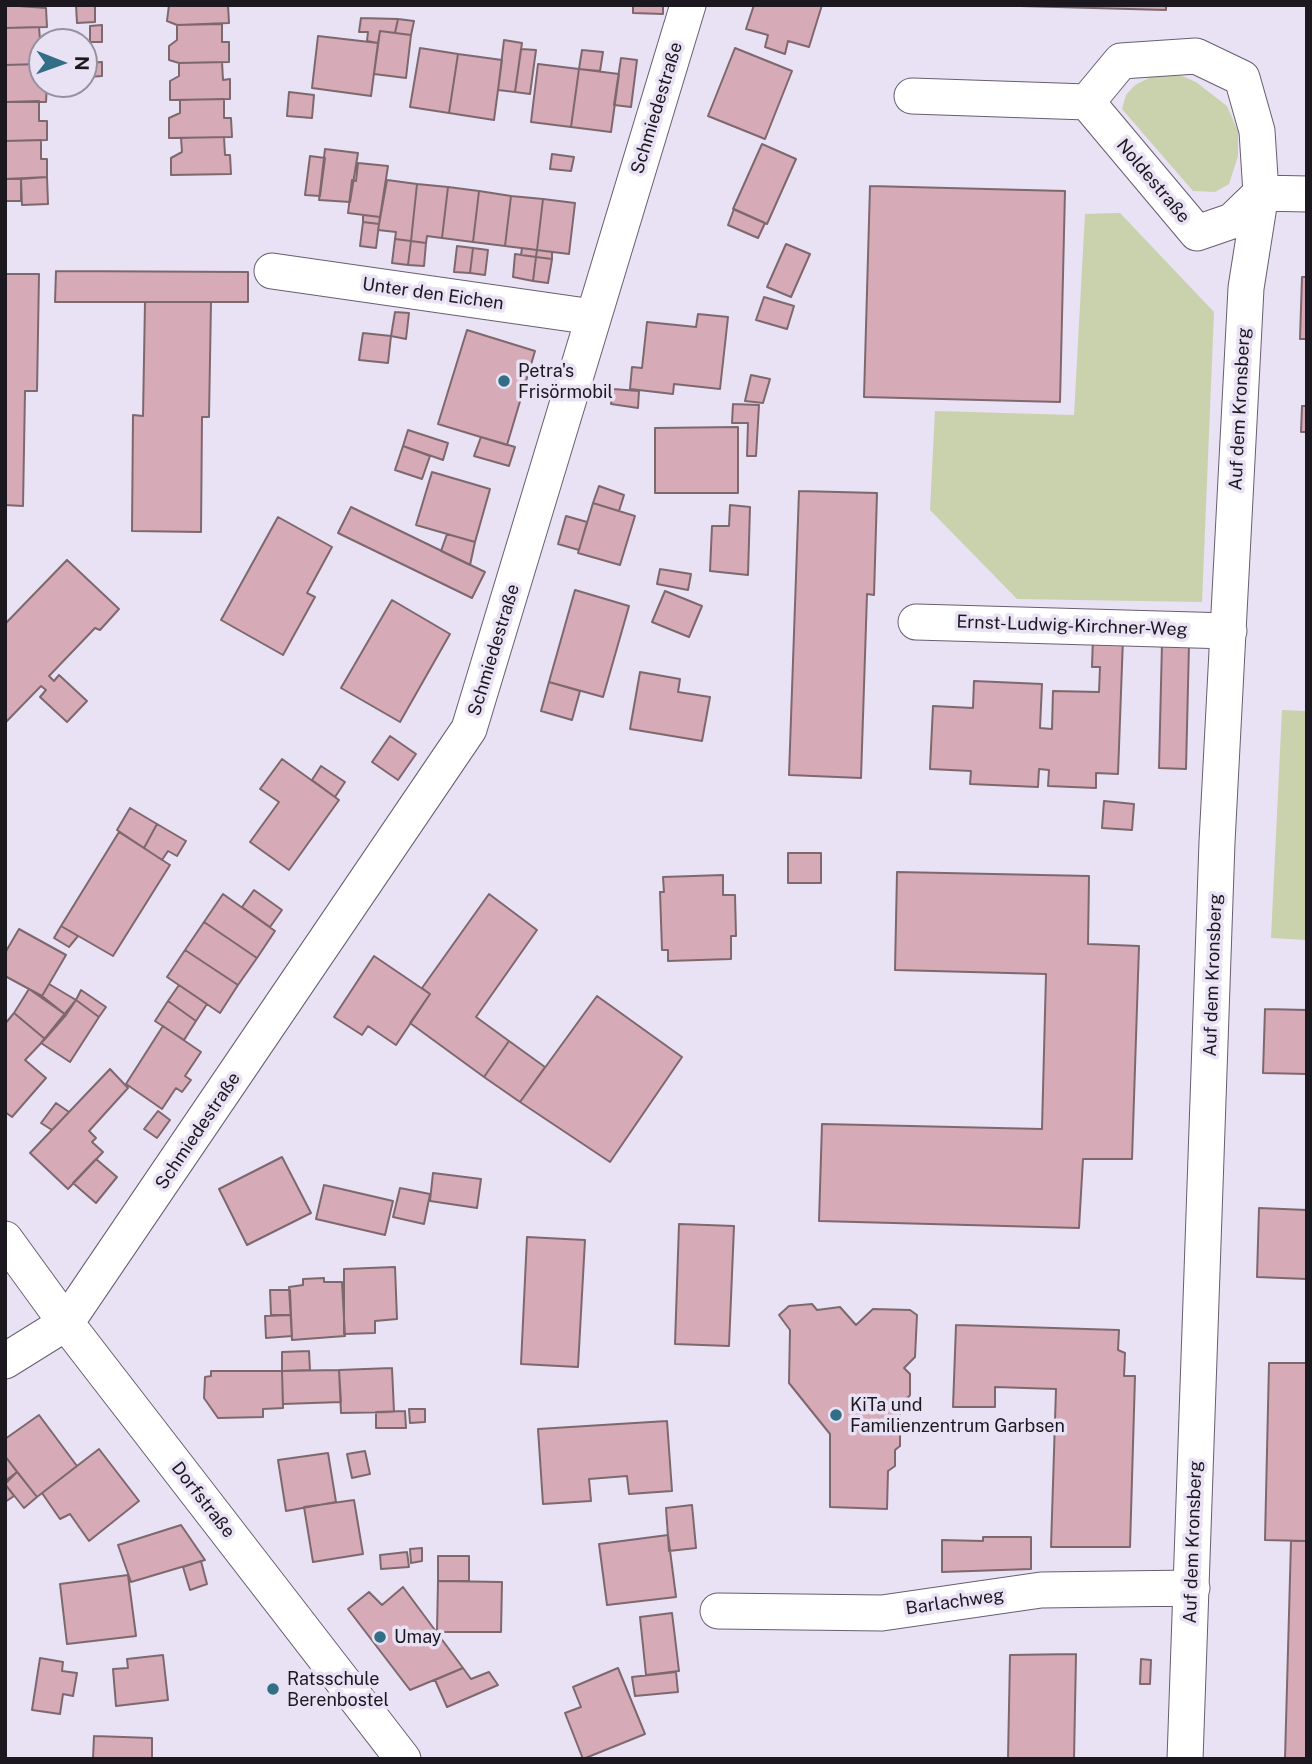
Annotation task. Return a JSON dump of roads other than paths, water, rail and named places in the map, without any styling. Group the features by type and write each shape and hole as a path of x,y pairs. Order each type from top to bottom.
{"street":[{"name":"Schmiedestraße","path":"66,1323 469,729 688,5"},
{"path":"912,96 1087,102 1121,61 1196,56 1242,78 1257,131 1261,193 1307,194"},
{"name":"Noldestraße","path":"1087,102 1197,233 1232,221 1261,193"},
{"name":"Auf dem Kronsberg","path":"1185,1759 1217,842 1245,288 1261,193"},
{"name":"Unter den Eichen","path":"272,271 593,317"},
{"name":"Ernst-Ludwig-Kirchner-Weg","path":"916,622 1229,631"},
{"name":"Dorfstraße","path":"5,1239 66,1323 403,1759"},
{"path":"5,1361 66,1323"},
{"name":"Barlachweg","path":"718,1611 882,1613 1041,1590 1192,1588"}],"place":[{"name":"Petra's Frisörmobil","path":"504,381"},
{"name":"KiTa und Familienzentrum Garbsen","path":"836,1415"},
{"name":"Umay","path":"380,1637"},
{"name":"Ratsschule Berenbostel","path":"273,1689"}]}
